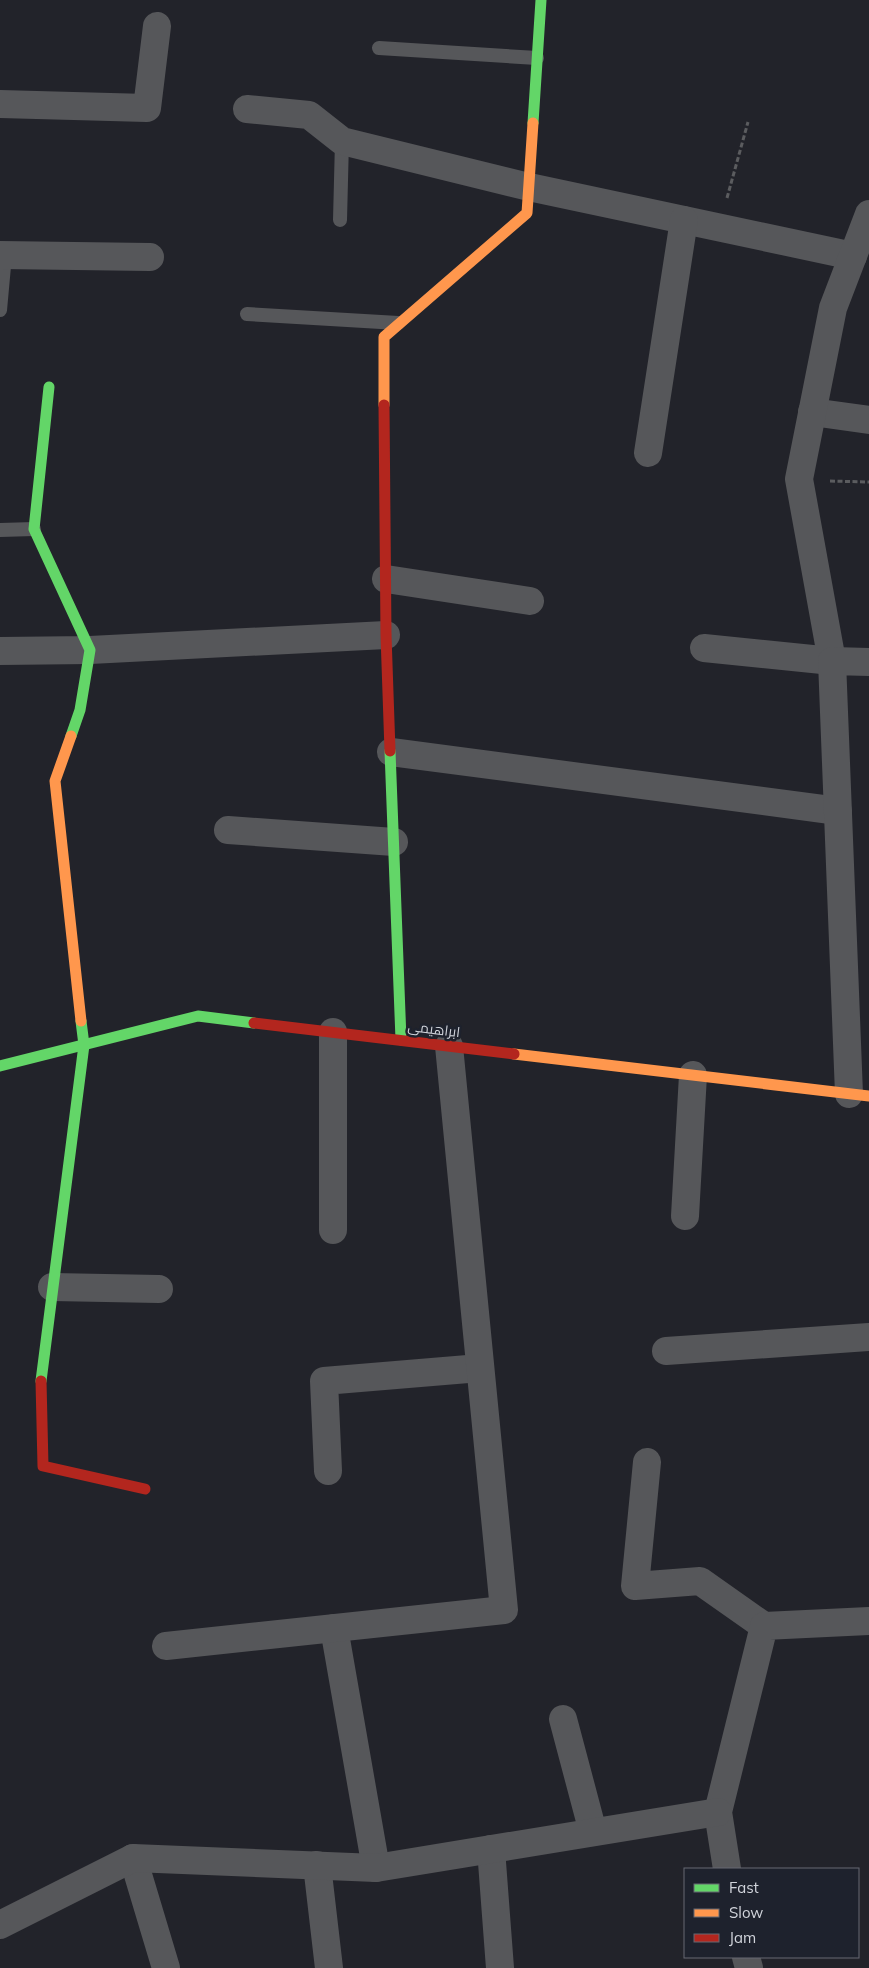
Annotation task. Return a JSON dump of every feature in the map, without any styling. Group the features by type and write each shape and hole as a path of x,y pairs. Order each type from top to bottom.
{"street":[{"path":"401,1040 386,635 384,337 527,213 541,0"},
{"path":"0,104 147,108 157,26"},
{"path":"247,110 309,115 342,141 529,187 718,228 857,265"},
{"path":"859,1095 838,811 832,662 800,479 833,308 857,265 869,214"},
{"path":"648,453 684,220"},
{"path":"3,255 150,257"},
{"path":"49,386 34,529 90,650 80,710 56,781 84,1045 41,1373 43,1466 145,1488"},
{"path":"812,412 869,420"},
{"path":"386,578 530,601"},
{"path":"0,651 90,650 386,635"},
{"path":"704,648 832,662 869,662"},
{"path":"391,752 838,811"},
{"path":"228,830 394,842"},
{"name":"ابراهیمی","path":"0,1066 198,1016 859,1095"},
{"path":"333,1032 333,1230"},
{"path":"166,1646 504,1610 449,1046"},
{"path":"685,1216 693,1075"},
{"path":"52,1287 159,1289"},
{"path":"666,1351 869,1337"},
{"path":"328,1471 324,1381 480,1368"},
{"path":"648,1462 635,1586 700,1581 764,1626 869,1621"},
{"path":"727,1868 718,1812 764,1626"},
{"path":"334,1628 376,1868"},
{"path":"563,1719 593,1832"},
{"path":"0,1926 133,1858 376,1868 718,1812"},
{"path":"491,1849 500,1968"},
{"path":"133,1858 166,1968"},
{"path":"317,1865 330,1968"}],"lane":[{"path":"379,48 538,58"},
{"path":"340,220 342,141"},
{"path":"0,310 3,255"},
{"path":"247,314 401,323"},
{"path":"0,530 34,529"}],"path":[{"path":"718,228 748,122"},
{"path":"800,479 869,482"}],"traffic: fast":[{"path":"533,123 541,0"},
{"path":"49,387 34,529 90,650 80,710 71,736"},
{"path":"390,751 401,1040"},
{"path":"0,1066 198,1016 254,1023"},
{"path":"41,1381 84,1045 81,1021"}],"traffic: slow":[{"path":"384,405 384,337 527,213 533,123"},
{"path":"71,736 55,781 81,1021"},
{"path":"514,1054 869,1096"}],"traffic: jam":[{"path":"384,405 386,635 390,751"},
{"path":"254,1023 514,1054"},
{"path":"41,1381 43,1466 145,1489"}]}
